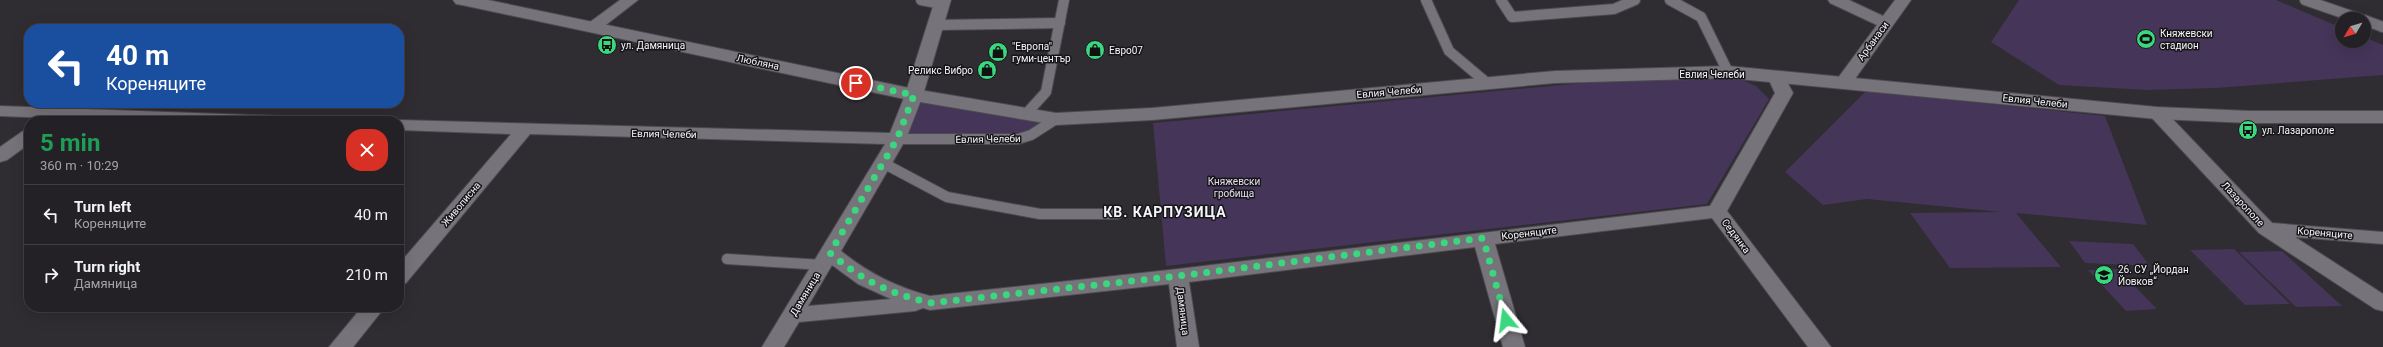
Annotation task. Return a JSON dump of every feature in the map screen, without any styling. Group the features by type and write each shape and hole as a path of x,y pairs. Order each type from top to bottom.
{"street":[{"name":"Любляна","path":"462,0 914,95 1056,119"},
{"path":"592,28 630,0"},
{"path":"1836,0 1886,23"},
{"name":"Арбанаси","path":"1844,82 1903,0"},
{"name":"Дамяница","path":"773,347 897,139 914,95 942,2"},
{"name":"Евлия Челеби","path":"1056,119 1152,114 1555,77 1728,72 2157,113 2250,117 2383,117"},
{"name":"Седянка","path":"1776,76 1784,93 1716,211 1820,347"},
{"path":"0,111 46,116"},
{"name":"Лазарополе","path":"2157,113 2266,228 2383,304"},
{"name":"Евлия Челеби","path":"404,125 524,130 897,139"},
{"name":"Живописна","path":"404,272 524,130"},
{"path":"0,156 24,139"},
{"name":"Кореняците","path":"826,259 850,270 894,294 930,303 1178,276 1716,211"},
{"name":"Кореняците","path":"2266,228 2383,238"},
{"path":"1483,238 1514,347"},
{"name":"Дамяница","path":"1178,276 1188,347"},
{"path":"793,315 930,303"},
{"path":"340,347 370,312"}],"lane":[{"path":"921,0 942,2"},
{"path":"1026,114 1046,92 1064,0"},
{"path":"1426,0 1449,51 1487,83"},
{"path":"1500,0 1512,17 1614,9 1635,0"},
{"path":"1670,0 1701,18 1728,72"},
{"path":"2305,0 2340,12"},
{"path":"935,25 1060,23"},
{"path":"2371,23 2383,27"},
{"name":"Евлия Челеби","path":"897,139 1018,139 1031,136 1056,119"},
{"path":"883,162 947,197 1040,214 1117,214"},
{"path":"727,259 826,259"}],"green space":[{"path":"2019,0 2276,0 2335,25 2335,48 2371,48 2371,40 2383,45 2383,75 2216,88 2147,90 2059,85 1991,42"},
{"name":"Княжевски гробища","path":"1738,78 1756,86 1769,99 1707,204 1166,266 1153,123 1604,81"},
{"path":"1866,91 2105,116 2147,225 2016,213 2061,267 1950,268 1910,213 2001,212 1867,199 1823,205 1785,172"},
{"path":"914,95 1056,119 1025,138 897,139"},
{"path":"2069,241 2133,244 2150,266 2085,263"},
{"path":"2234,249 2290,304 2245,305 2190,250"},
{"path":"2282,251 2342,306 2296,307 2239,252"},
{"path":"2118,269 2157,309 2126,311 2088,270"}],"place":[{"name":"Княжевски стадион","path":"2146,39"},
{"name":"ул. Дамяница","path":"607,45"},
{"name":"Евро07","path":"1095,50"},
{"name":"\"Европа\" гуми-център","path":"998,52"},
{"name":"Реликс Вибро","path":"987,70"},
{"name":"ул. Лазарополе","path":"2248,130"},
{"name":"26. СУ „Йордан Йовков“","path":"2104,275"}],"district":[{"name":"КВ. КАРПУЗИЦА","path":"1165,212"}],"route":[{"path":"856,83 914,95 897,139 830,253 850,270 894,294 930,303 1178,276 1483,238 1506,320"}]}
